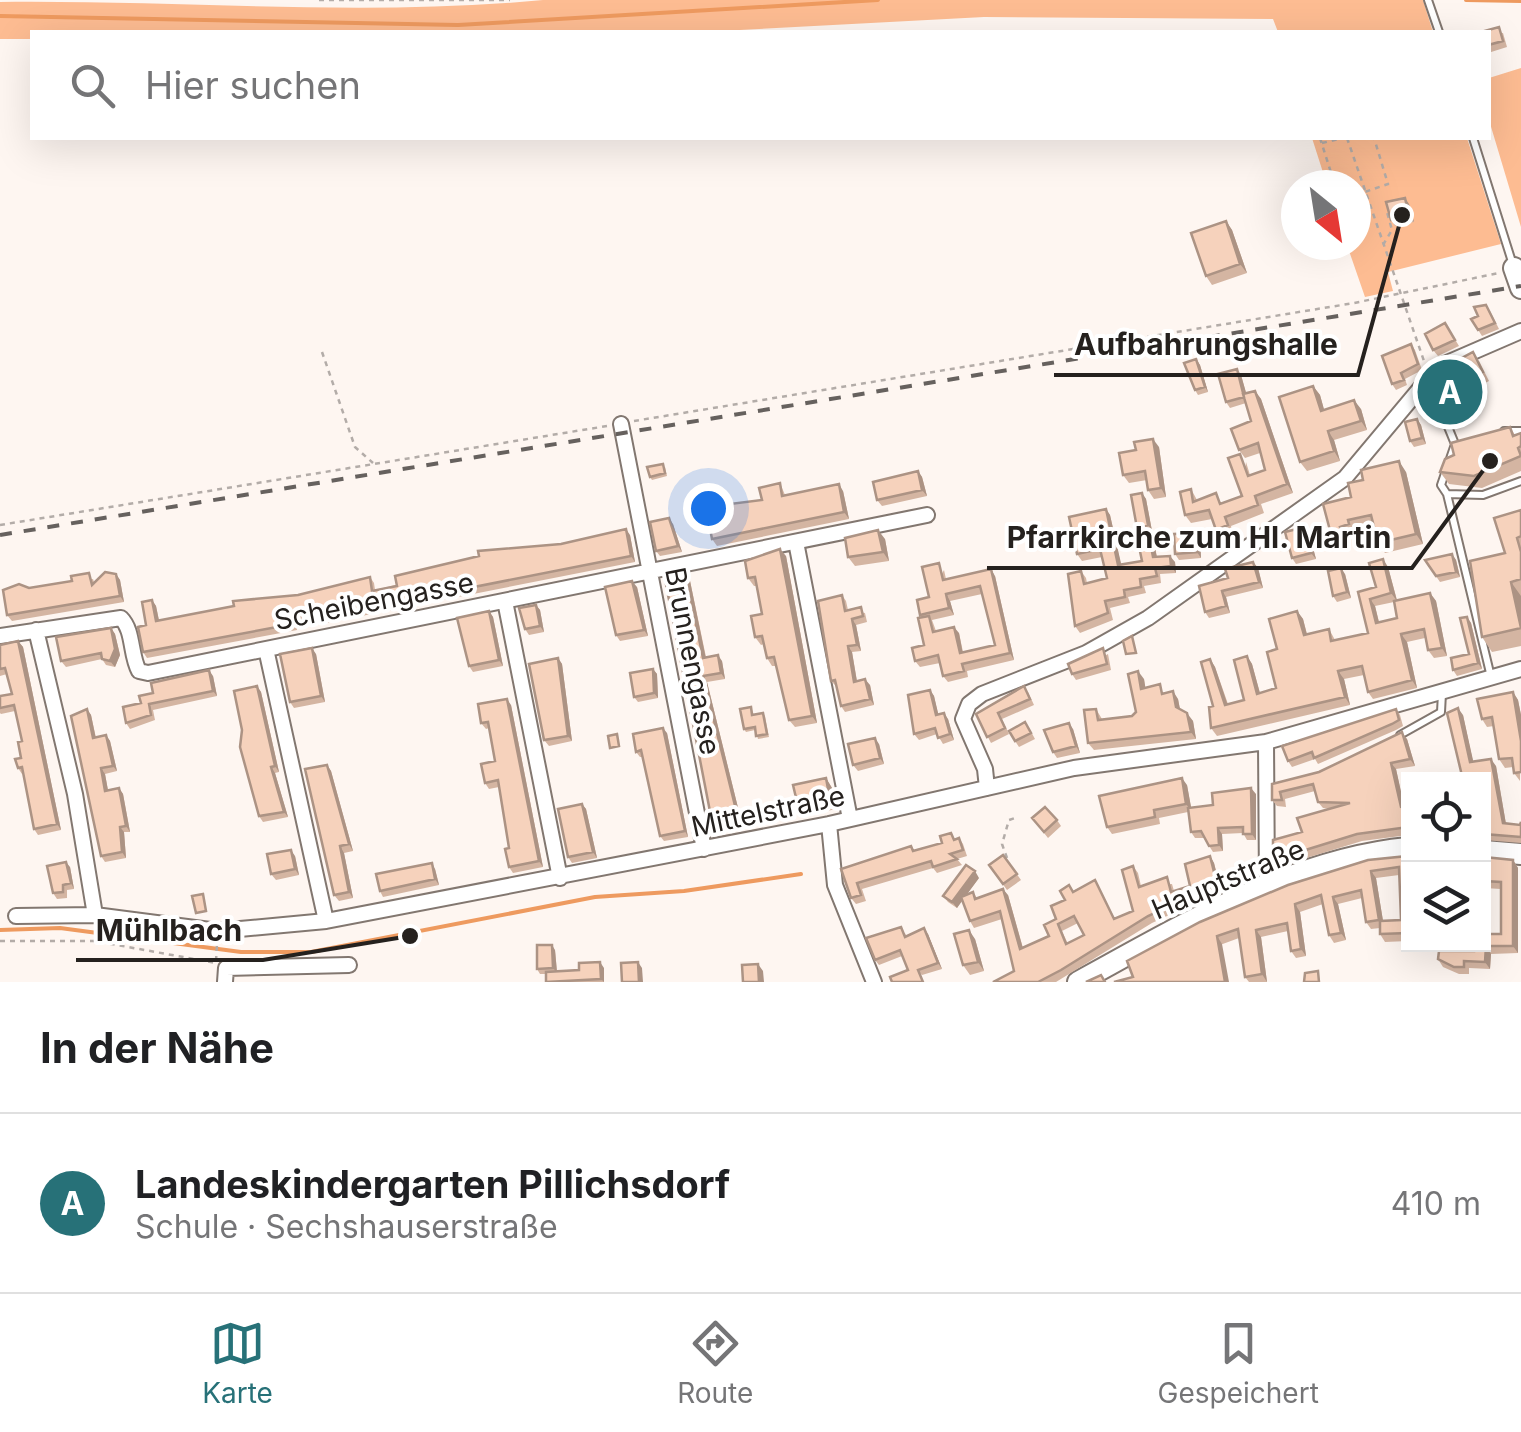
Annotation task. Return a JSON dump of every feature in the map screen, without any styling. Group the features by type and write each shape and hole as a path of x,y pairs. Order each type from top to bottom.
{"main road":[{"name":"Hauptstraße","path":"1078,982 1189,923 1267,888 1342,862 1401,849"},
{"path":"1491,851 1521,854"}],"street":[{"path":"987,788 985,769 963,718 968,704 1129,630 1336,486 1362,463 1428,377 1521,331"},
{"path":"1428,377 1442,414"},
{"name":"Brunnengasse","path":"621,424 704,850"},
{"name":"Scheibengasse","path":"0,636 121,618 126,622 139,671 148,672 928,515"},
{"path":"796,542 850,820"},
{"path":"505,600 560,878"},
{"path":"36,630 71,775 96,914"},
{"path":"266,649 326,921"},
{"name":"Mittelstraße","path":"16,916 96,914 218,931 326,921 704,850 1074,768 1266,742 1521,668"},
{"path":"1266,742 1267,888"},
{"path":"829,824 835,884 874,982"},
{"path":"225,982 226,968 348,965"}],"lane":[{"path":"1428,0 1438,30"},
{"path":"1474,140 1519,274"},
{"path":"1442,414 1459,444 1442,475 1441,485 1447,494 1491,678"},
{"path":"1498,432 1521,431"},
{"path":"1447,494 1483,494 1521,481"},
{"path":"1394,738 1441,712 1442,692"},
{"path":"1265,786 1282,782"}],"path":[{"path":"319,0 510,0"},
{"path":"1321,140 1330,170"},
{"path":"1322,143 1336,140"},
{"path":"1346,140 1356,170"},
{"path":"1371,190 1388,184 1375,140"},
{"path":"1382,246 1392,230 1387,212"},
{"path":"1371,213 1428,377"},
{"path":"0,526 1519,274"},
{"path":"322,352 355,447 374,464"},
{"path":"1006,858 1003,838 1009,820 1015,818"},
{"path":"0,941 95,940 212,961"},
{"path":"216,957 218,942"}],"shaded area":[{"path":"543,0 1423,0 1432,30 1277,30 1273,19 984,17 739,30 30,30 30,39 0,39 0,2 340,8"},
{"path":"1521,68 1521,227 1491,127 1491,77"},
{"path":"1313,140 1468,140 1501,244 1388,272 1393,291 1365,297 1352,260 1371,260 1371,170 1322,170"}],"building":[{"path":"1499,27 1503,41 1491,44 1488,30"},
{"path":"1405,198 1409,216 1391,220 1386,202"},
{"path":"1226,221 1240,264 1206,276 1191,233"},
{"path":"1486,305 1495,323 1478,330 1471,319 1478,316 1474,307"},
{"path":"1445,323 1455,340 1433,350 1425,334"},
{"path":"1411,344 1418,364 1401,373 1404,380 1392,384 1382,356"},
{"path":"1473,352 1483,372 1455,386 1459,402 1449,407 1432,374"},
{"path":"1196,359 1205,387 1195,390 1184,363"},
{"path":"1237,369 1244,397 1226,402 1218,374"},
{"path":"1313,386 1321,411 1354,400 1361,421 1328,431 1334,451 1300,462 1279,397"},
{"path":"1255,391 1287,484 1255,496 1258,505 1225,517 1228,525 1216,530 1209,510 1185,515 1180,492 1191,489 1193,502 1216,493 1220,504 1242,496 1228,458 1240,454 1248,476 1265,470 1258,443 1239,450 1231,429 1251,421 1243,394"},
{"path":"1417,419 1422,438 1410,441 1405,422"},
{"path":"1510,427 1513,436 1521,433 1521,456 1474,476 1440,472 1445,459 1454,455 1451,443"},
{"path":"1153,439 1161,488 1148,490 1145,471 1123,475 1119,453 1136,450 1134,442"},
{"path":"1399,461 1416,534 1378,543 1371,515 1348,520 1349,524 1340,527 1343,535 1332,538 1323,504 1351,497 1348,483 1363,480 1361,470"},
{"path":"663,464 665,473 650,477 647,467"},
{"path":"918,471 922,490 877,500 873,482"},
{"path":"780,483 782,496 839,484 844,512 712,539 706,507 762,500 759,488"},
{"path":"1142,493 1148,525 1137,528 1131,495"},
{"path":"1106,509 1118,565 1142,561 1137,537 1149,536 1153,557 1170,556 1171,566 1155,568 1157,576 1140,579 1141,587 1124,590 1125,597 1105,601 1108,613 1075,626 1068,574 1081,571 1084,584 1107,578 1100,549 1077,554 1069,517"},
{"path":"1521,510 1521,536 1517,538 1521,579 1511,582 1521,628 1482,637 1470,561 1505,553 1494,518"},
{"path":"669,518 678,546 656,551 650,522"},
{"path":"1305,527 1311,553 1292,558 1285,532"},
{"path":"626,529 631,556 322,617 321,612 292,616 293,624 143,652 138,627 146,625 142,602 152,600 156,621 234,606 233,601 298,595 370,577 372,591 397,586 395,576 479,556 478,551 561,544"},
{"path":"878,530 883,552 848,557 845,538"},
{"path":"1196,533 1197,552 1175,554 1174,534"},
{"path":"780,549 812,716 789,720 774,657 767,658 762,636 755,637 751,616 762,614 755,577 748,578 745,561"},
{"path":"1452,554 1456,572 1436,576 1425,560"},
{"path":"1383,559 1391,593 1370,599 1376,623 1397,618 1394,601 1430,593 1442,648 1428,650 1424,629 1401,634 1412,680 1368,692 1362,666 1338,671 1345,697 1211,728 1209,707 1213,706 1201,662 1210,659 1225,705 1244,700 1234,660 1247,656 1257,694 1276,688 1267,652 1277,649 1269,619 1297,611 1304,635 1329,629 1331,641 1368,633 1358,592 1376,587 1369,563"},
{"path":"1253,562 1259,582 1222,591 1226,606 1205,612 1199,586 1228,578 1225,569"},
{"path":"939,563 943,580 991,569 1010,653 962,664 964,671 943,676 938,655 915,661 912,648 924,645 918,618 929,616 933,632 954,627 960,653 995,645 980,586 946,594 949,608 920,615 917,600 929,597 922,567"},
{"path":"1341,568 1347,592 1333,596 1328,571"},
{"path":"685,571 703,658 718,655 721,673 703,676 739,822 713,827 664,574"},
{"path":"105,572 116,574 120,596 7,615 3,590 19,584 29,588 72,581 71,576 89,573 92,585"},
{"path":"632,581 644,630 616,635 605,587"},
{"path":"842,595 845,611 861,607 863,616 852,619 857,645 848,646 854,682 865,679 870,699 841,706 835,680 831,681 818,601"},
{"path":"536,605 540,626 525,629 519,608"},
{"path":"489,611 499,660 469,666 457,618"},
{"path":"1467,617 1478,663 1453,670 1451,658 1469,654 1460,618"},
{"path":"111,628 115,649 110,661 102,659 101,653 61,661 56,637"},
{"path":"1132,636 1136,653 1126,654 1123,641"},
{"path":"18,641 57,824 34,829 22,767 18,768 15,759 21,758 18,742 22,741 14,705 0,708 0,696 12,694 5,668 0,669 0,645"},
{"path":"312,648 321,696 290,702 280,654"},
{"path":"1103,648 1107,664 1072,674 1068,664"},
{"path":"558,658 568,736 544,740 529,664"},
{"path":"653,669 654,693 634,697 630,673"},
{"path":"209,670 213,691 149,704 151,715 126,723 123,707 141,703 139,696 153,693 151,683"},
{"path":"1138,671 1141,689 1160,684 1162,694 1173,691 1176,707 1187,713 1191,732 1088,743 1084,710 1096,709 1098,720 1132,716 1136,712 1128,674"},
{"path":"257,686 275,766 271,767 284,812 259,816 240,747 242,730 234,691"},
{"path":"1024,686 1030,699 998,713 1005,728 987,737 976,714"},
{"path":"930,690 936,715 944,713 950,734 938,738 935,728 914,734 908,695"},
{"path":"1513,692 1521,741 1521,772 1514,773 1512,758 1499,759 1492,717 1482,719 1477,699"},
{"path":"507,699 539,861 509,867 498,780 485,783 481,764 495,761 488,722 481,723 478,704"},
{"path":"751,707 752,715 763,713 767,734 756,736 755,727 744,729 740,709"},
{"path":"1458,708 1470,762 1491,759 1503,823 1521,822 1521,837 1491,835 1491,772 1461,772 1447,713"},
{"path":"87,709 93,738 106,735 113,766 101,768 105,791 119,788 126,826 120,827 122,852 101,856 71,716"},
{"path":"1396,709 1399,720 1392,724 1314,758 1312,752 1288,761 1282,746"},
{"path":"1025,722 1031,733 1015,741 1009,731"},
{"path":"1069,723 1076,746 1053,752 1044,730"},
{"path":"663,728 685,831 660,836 641,750 636,752 633,734"},
{"path":"1402,732 1410,759 1391,763 1401,807 1401,828 1357,834 1273,860 1273,840 1302,832 1297,818 1350,803 1318,802 1313,784 1280,792 1282,800 1272,800 1272,784 1319,772"},
{"path":"617,734 619,746 610,748 608,736"},
{"path":"875,738 880,758 853,765 848,744"},
{"path":"327,765 349,844 340,846 349,892 334,895 305,769"},
{"path":"826,778 830,800 798,806 793,785"},
{"path":"1182,778 1186,804 1154,810 1155,817 1107,827 1099,796"},
{"path":"1251,788 1252,834 1243,834 1243,827 1218,828 1219,845 1209,846 1201,831 1191,832 1188,808 1213,805 1212,793"},
{"path":"582,804 593,852 568,857 558,809"},
{"path":"1045,807 1057,820 1044,832 1032,818"},
{"path":"951,833 954,840 959,838 963,850 950,854 957,859 933,867 931,861 857,883 861,895 851,898 841,869 911,846 913,851 942,843 940,836"},
{"path":"291,850 295,869 271,874 267,854"},
{"path":"1003,855 1017,874 1003,884 989,865"},
{"path":"1210,856 1217,884 1148,916 1038,982 993,982 1014,971 1000,911 970,921 961,897 973,892 975,899 1003,889 1020,949 1049,936 1044,925 1056,919 1051,906 1065,900 1060,891 1069,885 1073,892 1095,880 1114,919 1133,911 1122,870 1133,866 1139,887 1167,877 1171,892 1190,886 1185,864","holes":["1074,916 1084,935 1066,944 1058,924"]},
{"path":"1401,857 1401,920 1399,867 1371,871 1379,920 1366,922 1361,890 1333,897 1341,933 1329,935 1321,895 1295,904 1301,949 1291,951 1287,923 1256,930 1262,974 1245,977 1238,929 1217,936 1225,982 1114,982 1133,977 1127,961 1200,922 1288,885 1368,860"},
{"path":"1491,858 1513,860 1513,946 1491,946 1491,934 1501,934 1501,882 1491,881"},
{"path":"66,862 71,883 63,885 63,892 53,893 47,866"},
{"path":"432,863 435,879 380,891 376,874"},
{"path":"966,865 975,871 952,902 943,896"},
{"path":"203,894 206,911 196,913 192,896"},
{"path":"1401,920 1401,933 1380,934 1380,921"},
{"path":"901,927 905,937 924,928 938,963 918,970 923,982 892,982 890,977 908,970 900,950 875,960 866,938"},
{"path":"969,930 978,962 963,965 954,934"},
{"path":"537,945 552,945 553,968 537,969"},
{"path":"1439,952 1486,952 1485,962 1464,961 1464,967 1438,959"},
{"path":"600,962 601,979 546,982 546,972 579,970 579,963"},
{"path":"638,962 639,982 622,982 621,963"},
{"path":"758,964 759,982 743,982 742,965"},
{"path":"1318,971 1319,982 1304,982 1305,973"},
{"path":"1101,975 1105,982 1086,982"}],"waterway":[{"path":"0,16 458,25 878,0"},
{"path":"1466,0 1521,1"},
{"path":"0,930 60,928 241,952 311,952 595,897 684,891 801,874"}],"railway":[{"path":"0,535 1521,286"}],"place":[{"name":"Aufbahrungshalle","path":"1402,215"},
{"name":"Landeskindergarten Pillichsdorf","path":"1450,392"},
{"name":"Pfarrkirche zum Hl. Martin","path":"1490,461"},
{"name":"Mühlbach","path":"410,936"}]}
